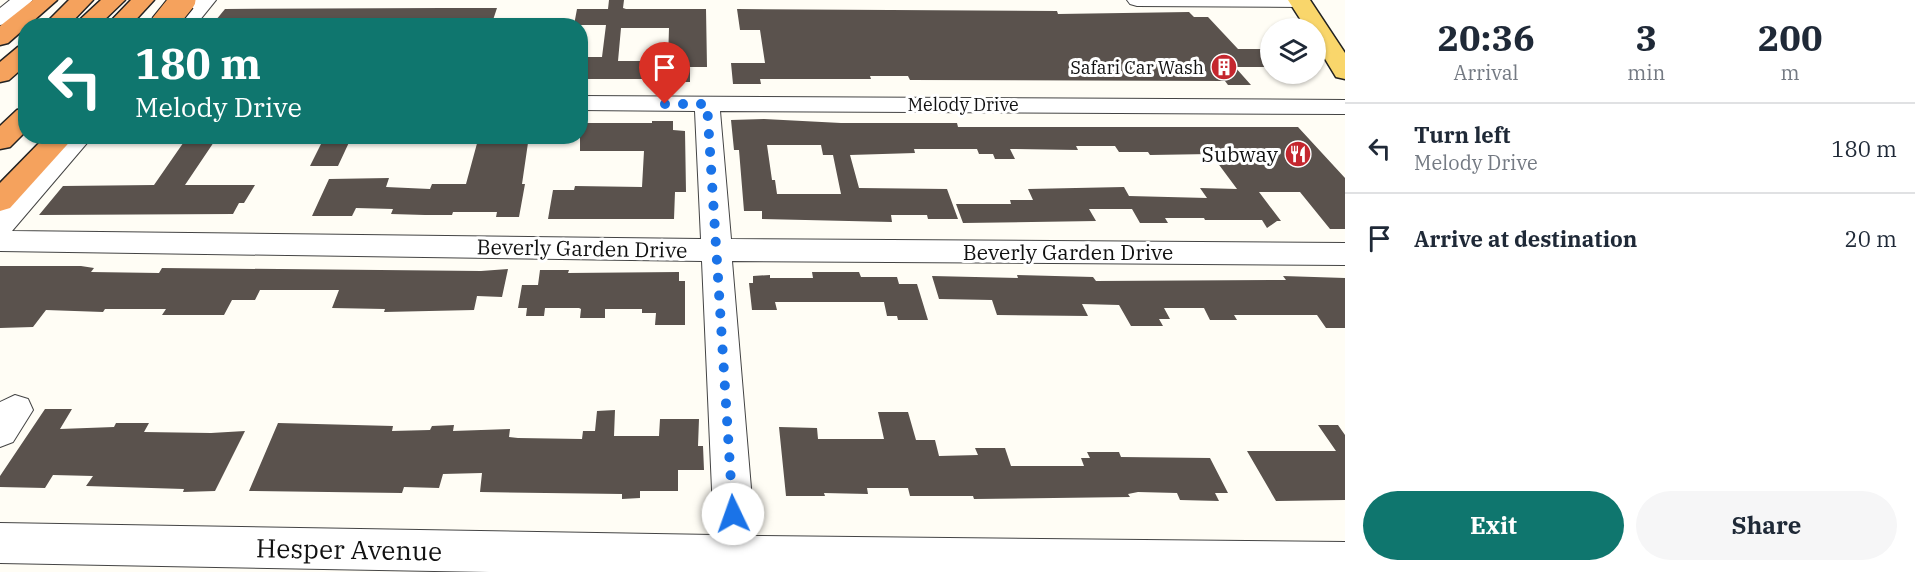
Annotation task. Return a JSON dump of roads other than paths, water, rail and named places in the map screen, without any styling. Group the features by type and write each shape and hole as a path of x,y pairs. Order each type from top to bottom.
{"highway":[{"path":"24,18 46,0"},
{"path":"37,18 56,0"},
{"path":"63,18 82,0"},
{"path":"93,18 114,0"},
{"path":"125,18 143,0"},
{"path":"166,18 185,0"},
{"path":"169,18 185,0"},
{"path":"0,38 18,23"},
{"path":"0,53 18,36"},
{"path":"0,75 18,59"},
{"path":"0,97 18,82"},
{"path":"0,141 18,124"},
{"path":"0,151 18,140"},
{"path":"0,201 54,144"}],"main road":[{"path":"1300,0 1323,15 1345,47"},
{"path":"1300,0 1345,72"}],"street":[{"path":"0,19 23,0"},
{"path":"190,18 206,0"},
{"path":"1137,0 1300,0"},
{"name":"Melody Drive","path":"588,103 1345,106"},
{"path":"707,104 736,564"},
{"path":"0,226 72,144"},
{"name":"Beverly Garden Drive","path":"0,241 716,250 1345,254"},
{"name":"Hesper Avenue","path":"0,543 736,564 1345,563"}],"place":[{"name":"Safari Car Wash","path":"1224,67"},
{"name":"Subway","path":"1298,154"}]}
